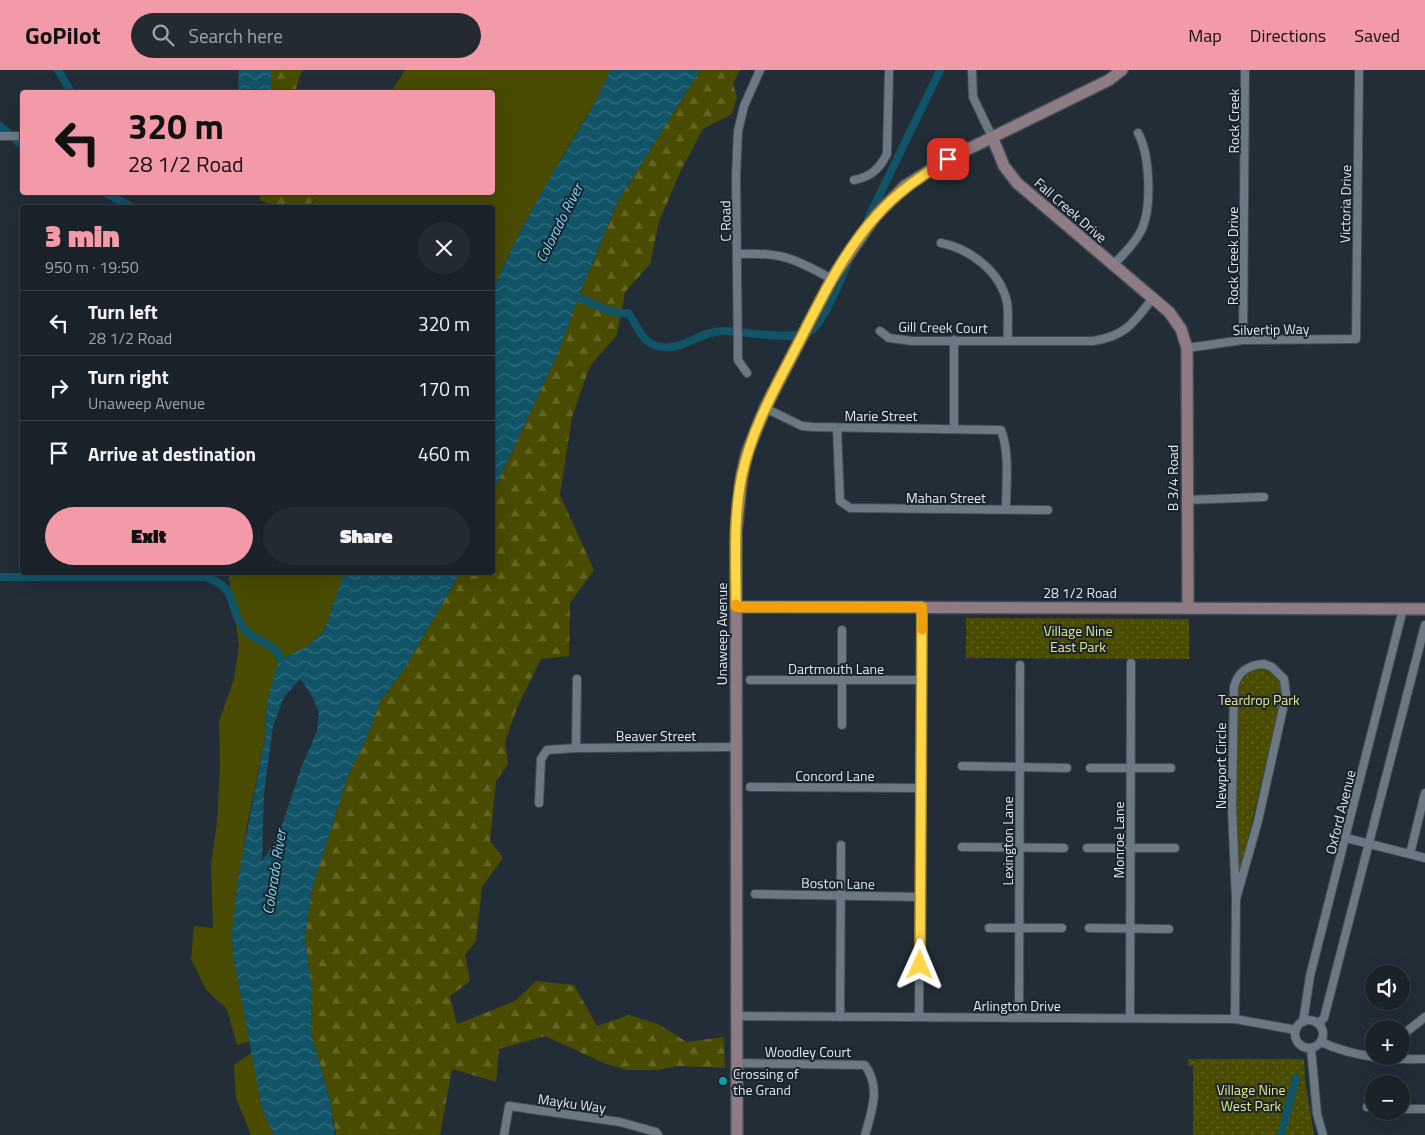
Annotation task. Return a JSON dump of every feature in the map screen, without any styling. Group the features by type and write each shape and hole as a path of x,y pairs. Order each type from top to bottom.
{"main road":[{"name":"Unaweep Avenue","path":"737,1135 735,747 737,502 747,453 765,408 832,279 876,216 905,186 948,159 993,139 1109,80 1122,70"},
{"name":"Fall Creek Drive","path":"993,139 1004,166 1017,183 1152,300 1169,312 1181,329 1187,348"},
{"name":"B 3/4 Road","path":"1187,348 1186,500 1188,608"},
{"name":"28 1/2 Road","path":"736,607 1425,609"}],"street":[{"name":"C Road","path":"747,373 738,360 738,130 744,106 760,70"},
{"path":"854,180 872,174 881,165 886,154 889,70"},
{"name":"Fall Creek Drive","path":"972,70 973,97 993,139"},
{"name":"Rock Creek","path":"1245,70 1245,172"},
{"name":"Victoria Drive","path":"1356,339 1359,70"},
{"path":"1112,266 1137,237 1145,220 1148,198 1147,163 1145,145 1138,133"},
{"path":"0,136 20,136"},
{"name":"Rock Creek Drive","path":"1243,340 1245,172"},
{"path":"941,243 959,247 986,267 998,280 1007,303 1008,340"},
{"path":"738,254 775,253 786,256 832,279"},
{"name":"Gill Creek Court","path":"880,332 889,338 912,341 1093,341 1115,337 1140,316 1152,300"},
{"name":"Silvertip Way","path":"1187,348 1243,340 1356,339"},
{"path":"954,340 954,428"},
{"name":"Marie Street","path":"765,408 802,426 1001,430 1006,456 1006,509"},
{"name":"Mahan Street","path":"837,428 838,489 840,501 844,506 850,508 1048,510"},
{"path":"1186,500 1264,497"},
{"path":"919,1017 922,607"},
{"name":"Oxford Avenue","path":"1304,1022 1310,976 1403,609"},
{"path":"1318,1024 1324,1018 1425,624"},
{"path":"842,630 842,725"},
{"name":"Monroe Lane","path":"1130,1018 1131,662"},
{"name":"Newport Circle","path":"1235,1019 1236,898 1232,808 1234,687 1236,676 1241,672 1248,667 1264,664 1272,667 1284,679 1286,695 1258,821 1236,898"},
{"name":"Lexington Lane","path":"1019,1017 1020,665"},
{"path":"576,748 577,679"},
{"name":"Dartmouth Lane","path":"750,680 922,680"},
{"name":"Beaver Street","path":"539,803 543,754 552,749 735,747"},
{"path":"962,766 1067,768"},
{"path":"1090,768 1171,768"},
{"name":"Concord Lane","path":"750,787 921,788"},
{"path":"1410,854 1425,793"},
{"path":"1346,838 1425,858"},
{"path":"840,1017 841,845"},
{"path":"962,847 1064,848"},
{"path":"1086,848 1174,848"},
{"name":"Boston Lane","path":"755,894 921,897"},
{"path":"989,928 1062,928"},
{"path":"1089,928 1169,929"},
{"name":"Arlington Drive","path":"736,1016 1235,1019 1296,1030"},
{"path":"1410,1029 1425,1017"},
{"path":"1311,1020 1318,1024 1322,1030 1321,1042 1311,1048 1304,1047 1298,1042 1296,1030 1304,1022 1311,1020"},
{"path":"1321,1042 1337,1049 1365,1056"},
{"path":"1311,1048 1317,1114 1323,1135"},
{"path":"1410,1058 1425,1059"},
{"name":"Woodley Court","path":"736,1063 865,1065 872,1074 875,1090 865,1135"},
{"name":"Mayku Way","path":"504,1135 510,1106 620,1122 656,1132 658,1135"},
{"path":"1410,1109 1425,1108"}],"green space":[{"path":"271,70 302,70 296,90 271,90"},
{"path":"405,70 610,70 596,100 528,218 495,286 495,205 311,205 322,195 495,195 495,90 392,90"},
{"path":"700,70 740,70 733,84 737,96 732,114 703,129 680,172 659,222 650,264 625,292 617,335 590,366 572,417 560,495 594,570 570,603 569,656 541,659 517,708 505,742 508,764 496,781 490,841 503,858 482,887 476,941 465,955 470,981 450,996 457,1024 515,1001 536,981 574,985 597,1026 629,1015 658,1024 687,1042 724,1037 725,1068 678,1066 657,1070 628,1070 606,1064 545,1036 499,1049 496,1082 452,1069 440,1135 336,1135 330,1100 312,1037 311,985 305,937 312,889 349,773 365,742 381,700 405,668 459,575 495,575 495,488 559,351 578,298 618,201"},
{"path":"260,195 322,195 311,205 271,205 260,200"},
{"path":"228,575 343,575 324,631 309,645 267,702 265,738 247,826 232,931 233,955 251,1041 237,1045 227,1009 206,990 191,959 194,926 213,928 211,864 217,822 220,766 219,721 234,679 239,645"},
{"name":"Village Nine East Park","path":"966,618 1189,619 1189,659 966,658"},
{"name":"Teardrop Park","path":"1256,668 1267,669 1275,674 1280,681 1283,691 1240,872 1237,869 1236,695 1238,685 1244,675"},
{"path":"253,1052 262,1108 274,1135 251,1135 236,1098 234,1065"},
{"name":"Village Nine West Park","path":"1188,1059 1304,1059 1305,1080 1314,1135 1193,1135 1193,1066 1188,1066"}],"water":[{"path":"239,70 271,70 271,90 238,90"},
{"name":"Colorado River","path":"610,70 700,70 618,201 578,298 559,351 495,488 495,286 527,219 606,81"},
{"name":"Colorado River","path":"343,575 459,575 405,668 381,700 365,742 349,773 312,889 305,937 311,985 312,1037 330,1100 335,1135 274,1135 262,1108 233,955 232,931 238,879 265,738 267,702 278,661 309,645 324,631","holes":["300,679 311,694 319,712 317,731 301,768 278,837 262,861 264,793 273,726 284,697"]}],"waterway":[{"path":"58,70 70,90"},
{"path":"868,219 940,70"},
{"path":"0,126 20,143"},
{"path":"109,195 128,205"},
{"path":"578,298 615,312 628,313 643,337 651,344 657,346 674,347 706,334 723,331 783,336 796,335 806,333 818,323 849,261"},
{"path":"0,577 204,577 223,586 228,592 236,614 245,630 274,649 281,659"},
{"path":"1281,1135 1296,1078"}],"slow traffic":[{"path":"736,604 736,607 922,607 922,630"}],"place":[{"name":"Crossing of the Grand","path":"723,1081"}],"route":[{"path":"920,965 922,607 736,607 737,502 747,453 765,408 842,261 876,216 905,186 948,159"}]}
